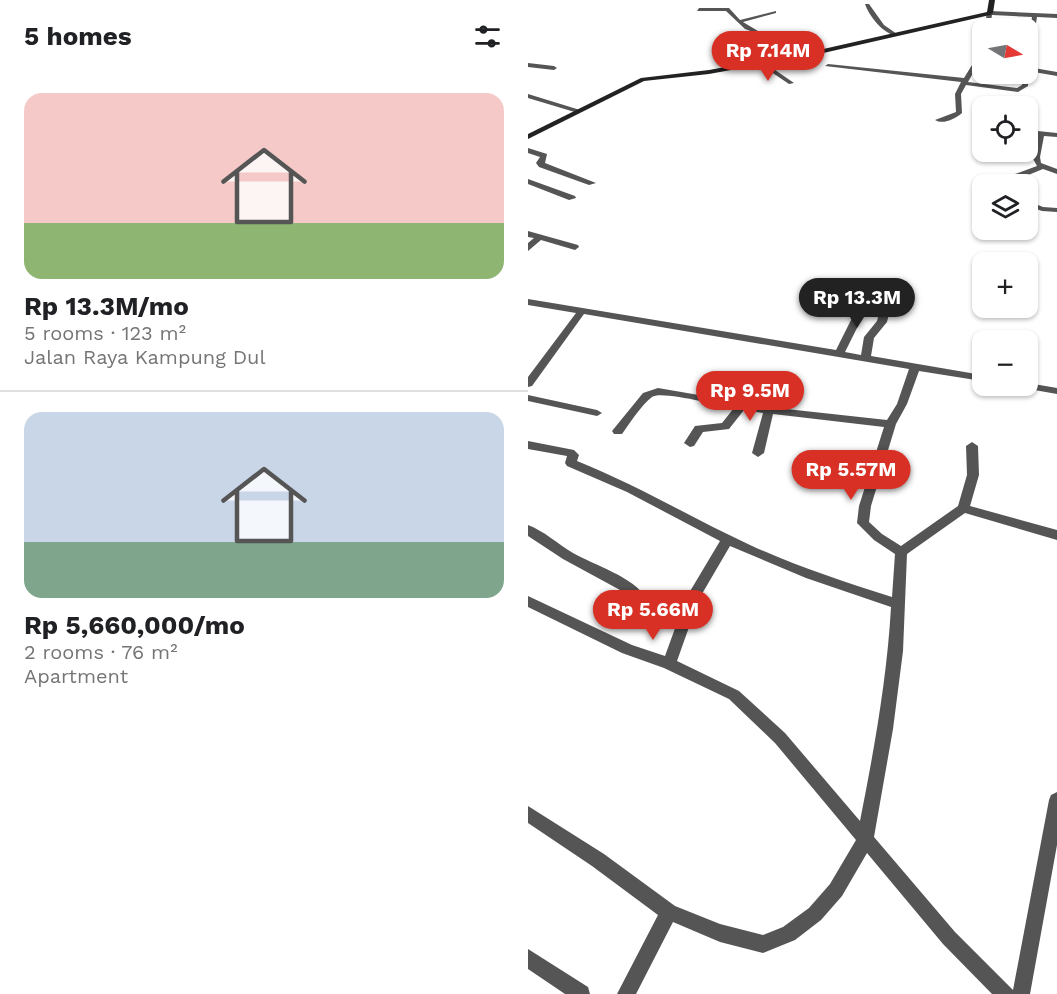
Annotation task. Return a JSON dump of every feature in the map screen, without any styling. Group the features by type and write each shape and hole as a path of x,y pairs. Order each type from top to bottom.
{"street":[{"path":"989,18 992,0"},
{"path":"867,5 885,28 895,35"},
{"path":"699,10 727,9 739,22 757,32 790,44 793,47 786,54 788,57"},
{"path":"739,22 774,12"},
{"path":"528,138 643,79 709,72 788,57 990,13 1057,16"},
{"path":"760,62 790,83"},
{"path":"528,65 554,68"},
{"path":"828,66 972,83"},
{"path":"1040,70 1057,68"},
{"path":"1040,70 1057,74"},
{"path":"938,120 948,119 959,113 958,94 972,73"},
{"path":"978,84 1018,90 1025,84"},
{"path":"528,96 578,111"},
{"path":"1038,133 1057,135"},
{"path":"1041,133 1036,157 1042,167"},
{"path":"528,150 544,156 540,163 542,165 592,183"},
{"path":"1023,174 1042,167 1057,172"},
{"path":"528,181 572,198"},
{"path":"1038,207 1057,210"},
{"path":"528,234 575,247"},
{"path":"528,248 540,237"},
{"path":"528,302 972,376"},
{"path":"865,358 869,337 882,322 886,306"},
{"path":"528,383 582,311"},
{"path":"839,354 860,312"},
{"path":"902,552 878,537 863,523 865,506 890,424 903,404 915,367"},
{"path":"1038,388 1057,391"},
{"path":"618,431 647,395 653,391 741,407 890,424"},
{"path":"528,398 597,414"},
{"path":"690,442 699,429 725,426 741,407"},
{"path":"758,453 769,410"},
{"path":"528,445 572,454 571,463 628,486 728,539 819,577 898,604"},
{"path":"528,814 598,860 669,912 720,933 763,944 789,934 815,914 836,890 865,840 896,651 902,552 963,508 974,475 972,446"},
{"path":"963,508 1057,535"},
{"path":"528,530 568,556 625,586 639,598"},
{"path":"669,663 693,598 728,539"},
{"path":"528,601 627,649 669,663 734,695 780,738 949,938 1005,994"},
{"path":"1021,994 1057,800"},
{"path":"626,994 669,912"},
{"path":"528,958 581,994"}]}
